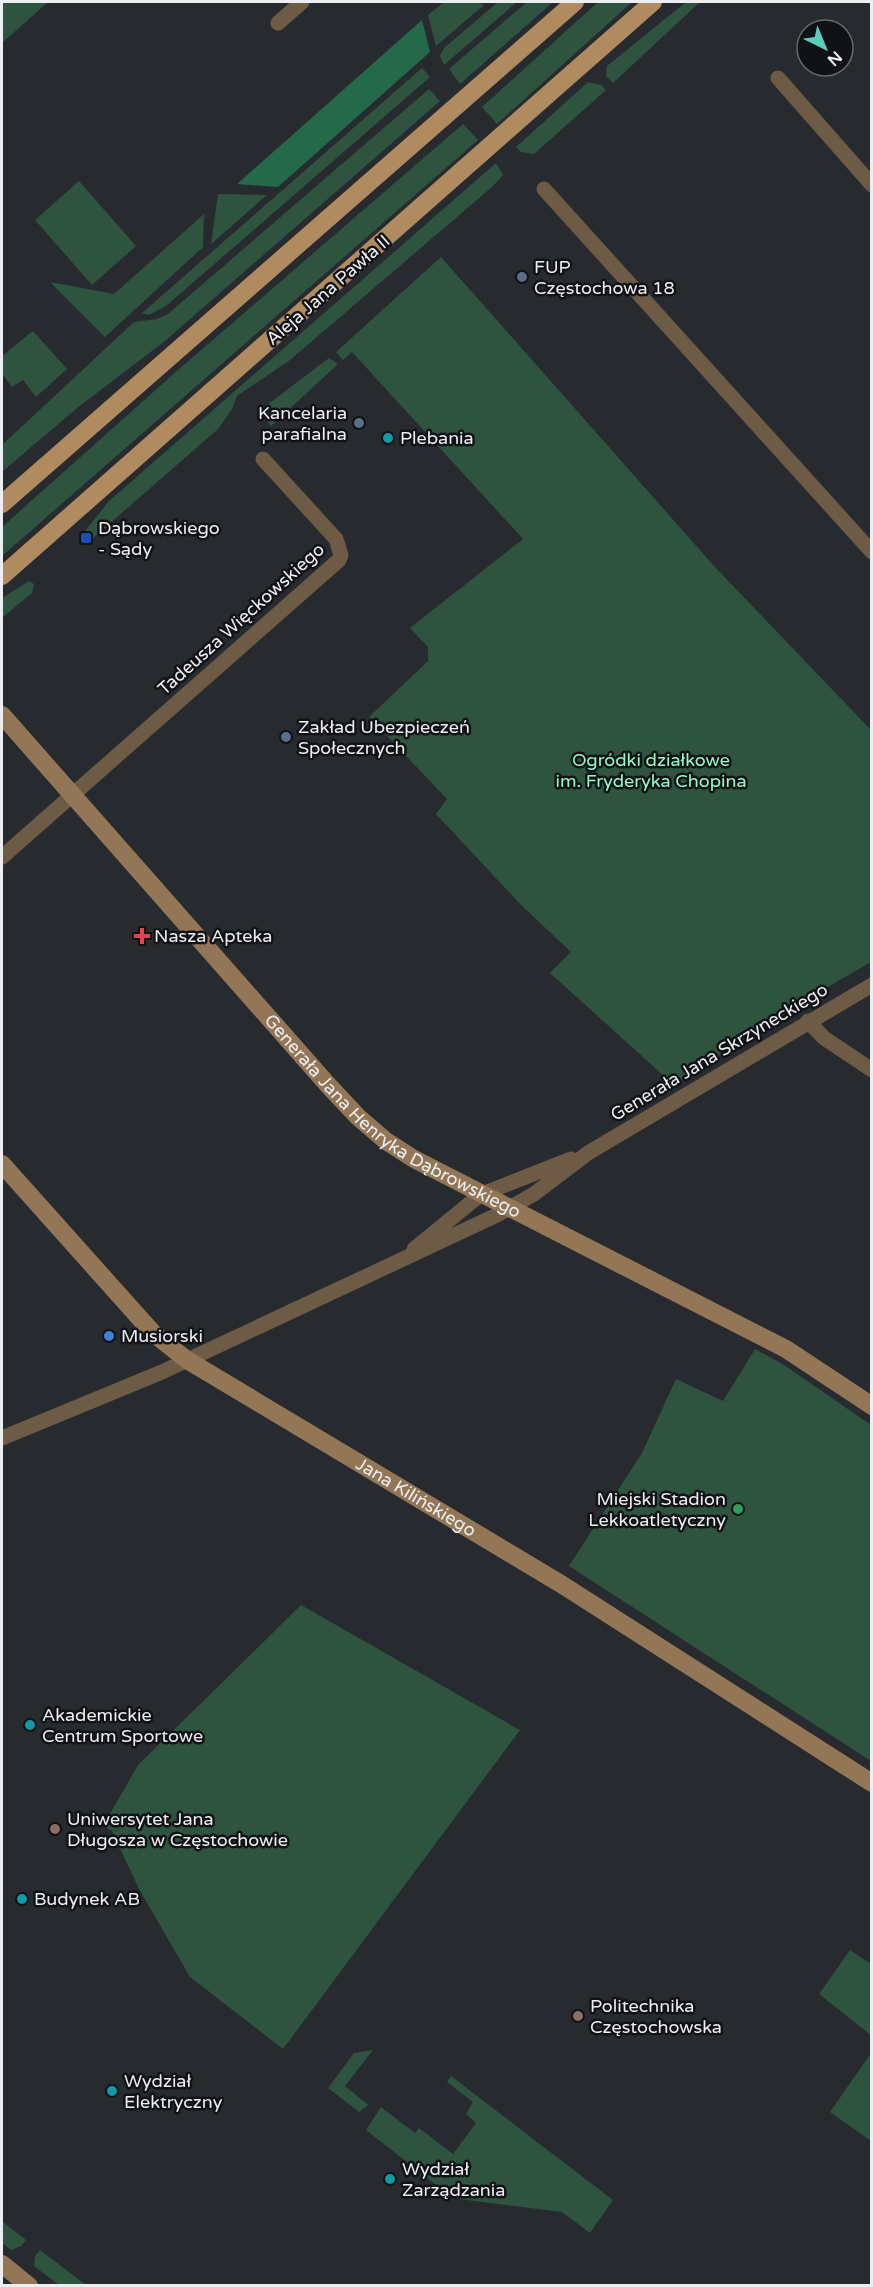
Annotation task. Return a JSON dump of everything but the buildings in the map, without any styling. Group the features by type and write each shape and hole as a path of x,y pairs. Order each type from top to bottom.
{"main road":[{"path":"2,504 575,2"},
{"name":"Aleja Jana Pawła II","path":"2,576 653,2"}],"street":[{"path":"278,23 302,2"},
{"path":"778,78 872,185"},
{"path":"544,189 872,552"},
{"name":"Tadeusza Więckowskiego","path":"73,795 339,560 341,555 336,539 262,459"},
{"name":"Generała Jana Henryka Dąbrowskiego","path":"2,715 358,1117 386,1141 480,1195 786,1349 872,1406"},
{"path":"2,857 73,795"},
{"name":"Generała Jana Skrzyneckiego","path":"399,1263 509,1209 534,1194 588,1153 872,985"},
{"path":"808,1021 824,1038 872,1070"},
{"name":"Generała Jana Skrzyneckiego","path":"399,1263 480,1195 588,1153"},
{"name":"Jana Kilińskiego","path":"2,1164 153,1333 187,1360 561,1584 872,1783"},
{"path":"2,1438 187,1360 399,1263"},
{"path":"2,2264 29,2286"}],"green space":[{"path":"2,2 46,2 47,3 2,43"},
{"path":"444,2 477,2 484,5 436,46 428,15"},
{"path":"498,2 517,2 444,65 440,56 444,48"},
{"path":"527,2 553,2 460,84 449,69"},
{"path":"598,2 632,2 497,124 482,107"},
{"path":"686,2 700,2 613,83 606,76 607,66"},
{"path":"422,20 430,52 278,187 237,184"},
{"path":"422,68 430,77 166,306 149,315 142,313"},
{"path":"588,82 601,85 606,90 534,154 521,152 516,147"},
{"path":"429,89 440,101 165,341 77,408 2,472 2,445 134,322 157,319 168,314"},
{"path":"463,124 478,140 2,556 2,527 178,370"},
{"path":"496,163 503,175 492,187 290,360 237,396 232,409 218,429 92,539 85,531 109,501"},
{"path":"79,181 136,246 92,285 35,220"},
{"path":"218,194 267,195 211,244"},
{"path":"204,214 203,247 105,337 50,282 114,294"},
{"name":"Ogródki działkowe im. Fryderyka Chopina","path":"441,257 714,566 871,730 871,962 771,1020 675,1086 550,973 571,952 521,905 436,814 447,799 369,717 428,661 428,647 410,628 523,539 352,352 343,360 336,352"},
{"path":"33,331 67,369 36,397 23,380 12,387 2,374 2,356"},
{"path":"329,358 338,364 271,426 259,411"},
{"path":"29,581 34,584 32,593 2,618 2,598"},
{"name":"Miejski Stadion Lekkoatletyczny","path":"755,1349 784,1365 871,1425 871,1761 569,1566 642,1453 676,1379 723,1401"},
{"path":"301,1605 520,1730 283,2049 190,1977 139,1889 112,1831 103,1826 138,1765"},
{"path":"850,1950 871,1964 871,2035 819,1994"},
{"path":"373,2050 345,2086 368,2105 359,2112 328,2088 354,2053"},
{"path":"871,2053 871,2141 830,2112"},
{"path":"451,2076 613,2200 590,2233 562,2212 459,2199 449,2195 366,2130 381,2107 415,2133 419,2128 453,2154 476,2123 466,2114 473,2102 447,2082"},
{"path":"2,2221 26,2240 21,2246 11,2250 2,2243"},
{"path":"40,2250 86,2285 59,2285 34,2266 35,2256"}],"place":[{"name":"FUP Częstochowa 18","path":"522,277"},
{"name":"Kancelaria parafialna","path":"359,423"},
{"name":"Plebania","path":"388,438"},
{"name":"Dąbrowskiego - Sądy","path":"86,538"},
{"name":"Zakład Ubezpieczeń Społecznych","path":"286,737"},
{"name":"Nasza Apteka","path":"142,936"},
{"name":"Musiorski","path":"109,1336"},
{"name":"Miejski Stadion Lekkoatletyczny","path":"738,1509"},
{"name":"Akademickie Centrum Sportowe","path":"30,1725"},
{"name":"Uniwersytet Jana Długosza w Częstochowie","path":"55,1829"},
{"name":"Budynek AB","path":"22,1899"},
{"name":"Politechnika Częstochowska","path":"578,2016"},
{"name":"Wydział Elektryczny","path":"112,2091"},
{"name":"Wydział Zarządzania","path":"390,2179"}]}
